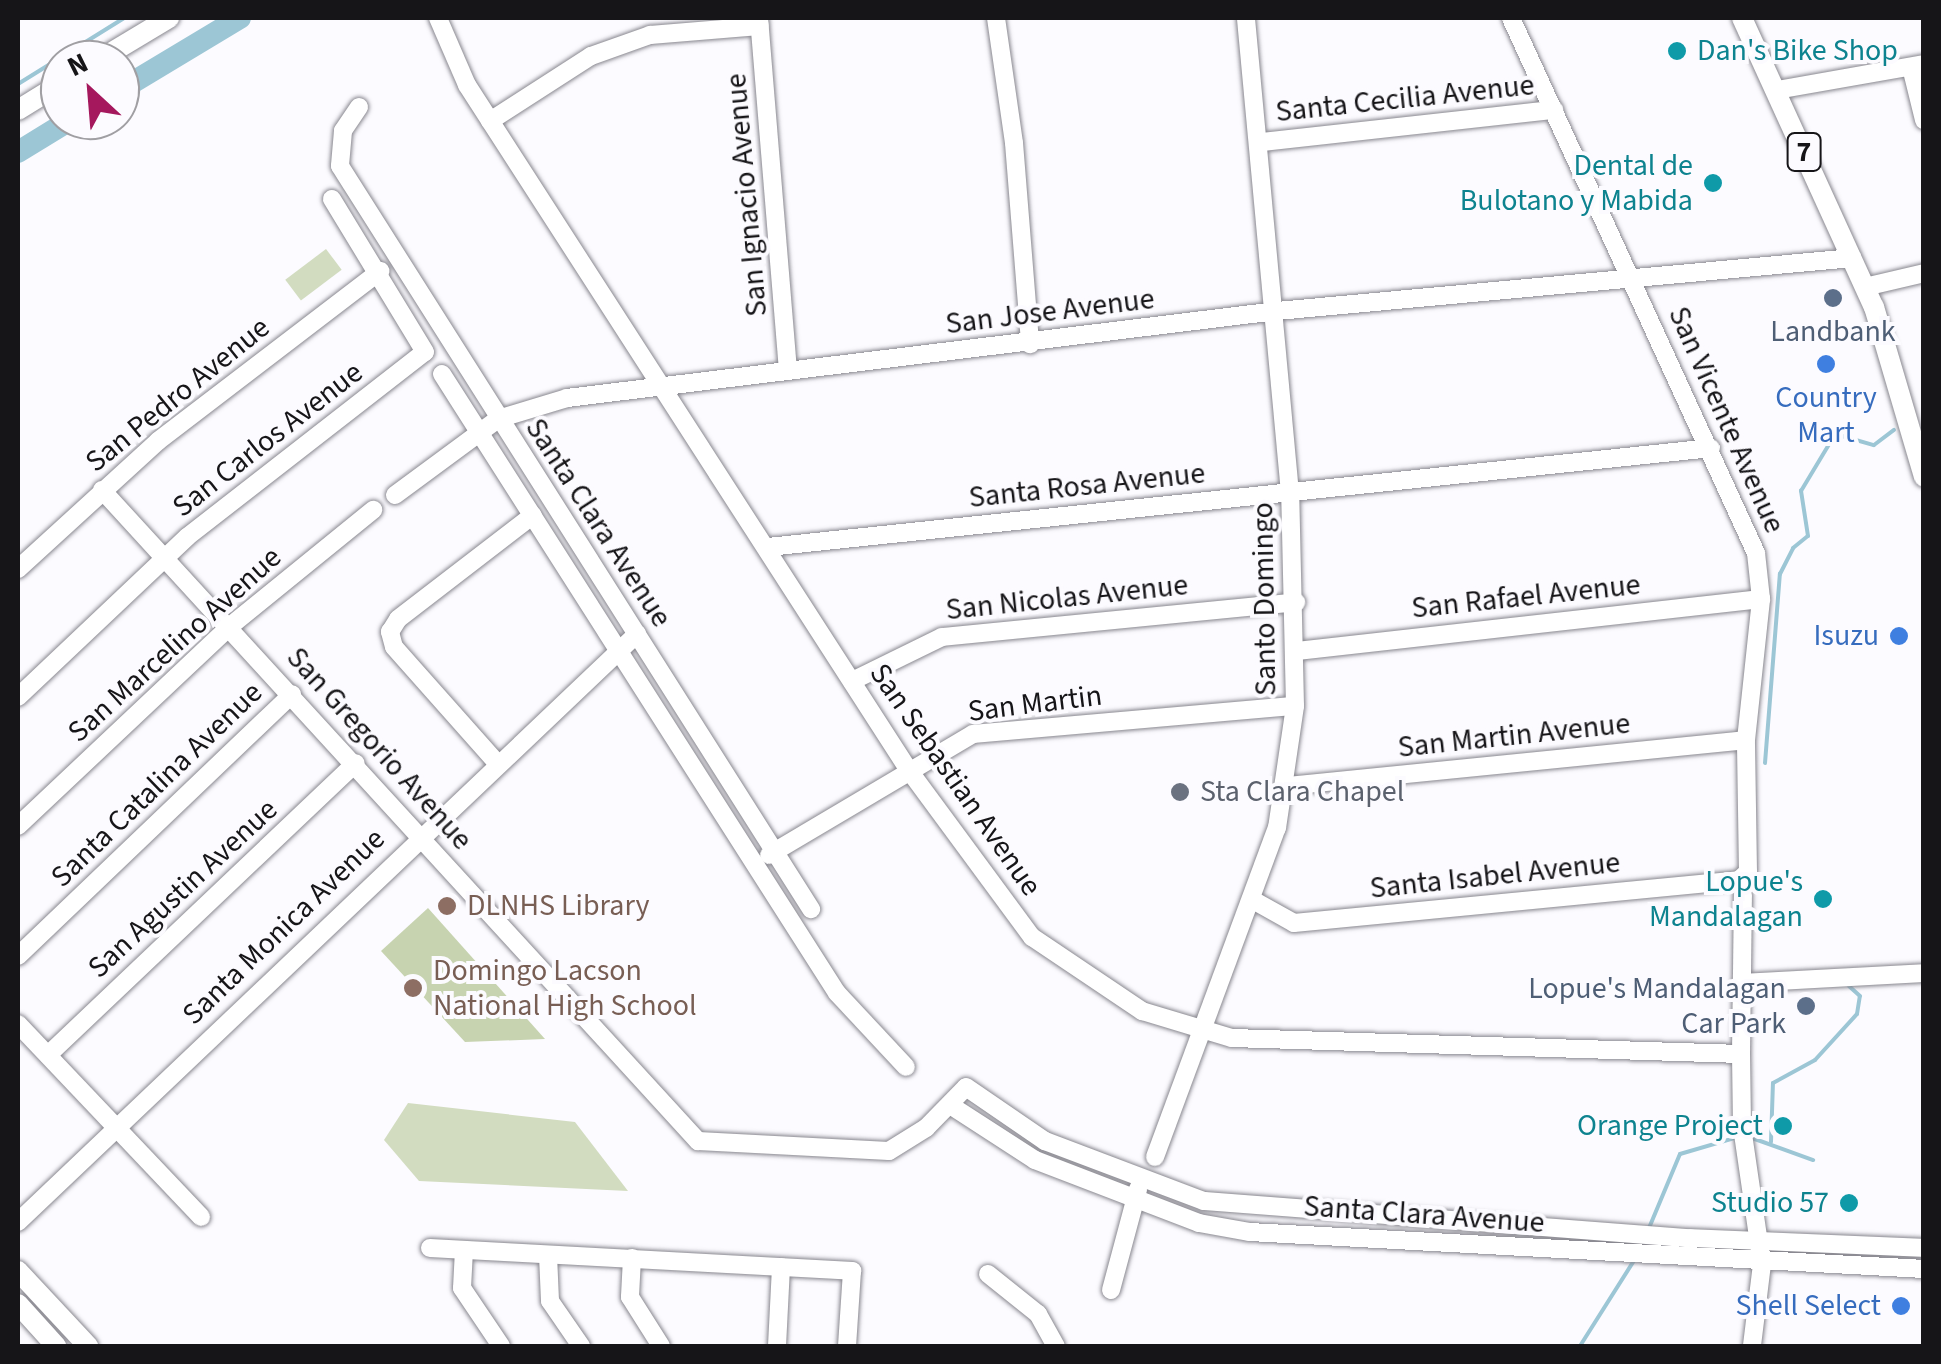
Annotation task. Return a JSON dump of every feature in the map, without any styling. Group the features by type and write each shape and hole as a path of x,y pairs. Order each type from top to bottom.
{"main road":[{"path":"132,40 168,18"},
{"name":"7","path":"1742,18 1865,287 1922,468"},
{"path":"18,110 40,96"},
{"path":"18,1271 88,1346"},
{"path":"18,1304 56,1346"}],"street":[{"name":"San Sebastian Avenue","path":"438,18 490,121 908,768 1032,937 1118,998 1205,1032 1271,1041 1742,1054"},
{"path":"996,18 1014,143 1030,344"},
{"name":"Santo Domingo","path":"1155,1157 1205,1032 1287,786 1296,706 1296,602 1277,311 1246,18"},
{"name":"San Vicente Avenue","path":"1511,18 1756,553 1761,598 1746,740 1748,872"},
{"path":"490,121 590,56 650,35 759,22"},
{"name":"San Ignacio Avenue","path":"759,22 788,368"},
{"path":"1777,90 1917,66 1924,120"},
{"name":"Santa Clara Avenue","path":"360,107 343,131 340,166 811,909"},
{"name":"Santa Cecilia Avenue","path":"1262,142 1554,110"},
{"name":"San Carlos Avenue","path":"18,696 165,557 425,352 380,271 332,199"},
{"name":"San Jose Avenue","path":"478,430 498,419 567,398 788,368 1030,344 1277,311 1634,283 1853,258"},
{"name":"San Pedro Avenue","path":"18,569 102,490 380,271"},
{"path":"1865,287 1924,273"},
{"name":"Santa Clara Avenue","path":"442,374 837,993 906,1067"},
{"path":"394,494 478,430"},
{"name":"Santa Rosa Avenue","path":"768,547 1711,448"},
{"name":"San Gregorio Avenue","path":"102,490 698,1141 889,1151 950,1105 966,1087"},
{"name":"San Marcelino Avenue","path":"18,826 229,627 373,510"},
{"path":"497,762 394,647 390,632 398,619 533,516"},
{"name":"San Rafael Avenue","path":"1297,651 1761,598"},
{"name":"San Nicolas Avenue","path":"852,681 942,637 1296,602"},
{"name":"Santa Monica Avenue","path":"18,1222 421,834 636,634"},
{"name":"Santa Catalina Avenue","path":"18,956 292,694"},
{"name":"San Martin","path":"756,865 908,768 973,734 1296,706"},
{"name":"San Martin Avenue","path":"1287,786 1746,740"},
{"name":"San Agustin Avenue","path":"48,1056 356,763"},
{"name":"Santa Isabel Avenue","path":"1250,899 1294,924 1739,880 1748,872"},
{"path":"1744,896 1742,1127 1762,1264 1752,1346"},
{"path":"1741,983 1924,973"},
{"path":"18,1024 201,1217"},
{"name":"Santa Clara Avenue","path":"966,1087 1045,1141 1143,1180 1248,1207 1690,1238 1924,1248"},
{"name":"Santa Clara Avenue","path":"950,1105 1035,1160 1132,1200 1250,1232 1762,1264 1924,1270"},
{"path":"1110,1290 1132,1200 1143,1180"},
{"path":"430,1248 852,1271 846,1346"},
{"path":"464,1250 462,1288 501,1346"},
{"path":"548,1254 550,1301 581,1346"},
{"path":"632,1258 630,1297 661,1346"},
{"path":"777,1346 781,1266"},
{"path":"988,1274 1038,1314 1056,1346"}],"green space":[{"path":"326,249 342,270 301,300 285,280"},
{"path":"428,908 545,1039 465,1042 381,951"},
{"path":"408,1103 575,1122 628,1191 419,1181 384,1140"}],"waterway":[{"path":"18,84 124,18"},
{"path":"140,78 240,18"},
{"path":"18,152 40,138"},
{"path":"1765,763 1780,574 1793,548 1808,536 1801,491 1831,441 1842,436 1874,445 1894,430"},
{"path":"1771,1142 1773,1083 1815,1060 1857,1014 1860,996 1849,986"},
{"path":"1649,1228 1680,1154 1738,1137"},
{"path":"1752,1138 1813,1160"},
{"path":"1580,1346 1635,1259"}],"place":[{"name":"Dan's Bike Shop","path":"1677,51"},
{"name":"Dental de Bulotano y Mabida","path":"1713,183"},
{"name":"Landbank","path":"1833,298"},
{"name":"Country Mart","path":"1826,364"},
{"name":"Isuzu","path":"1899,636"},
{"name":"Sta Clara Chapel","path":"1180,792"},
{"name":"Lopue's Mandalagan","path":"1823,899"},
{"name":"DLNHS Library","path":"447,906"},
{"name":"Domingo Lacson National High School","path":"413,988"},
{"name":"Lopue's Mandalagan Car Park","path":"1806,1006"},
{"name":"Orange Project","path":"1783,1126"},
{"name":"Studio 57","path":"1849,1203"},
{"name":"Shell Select","path":"1901,1306"}]}
